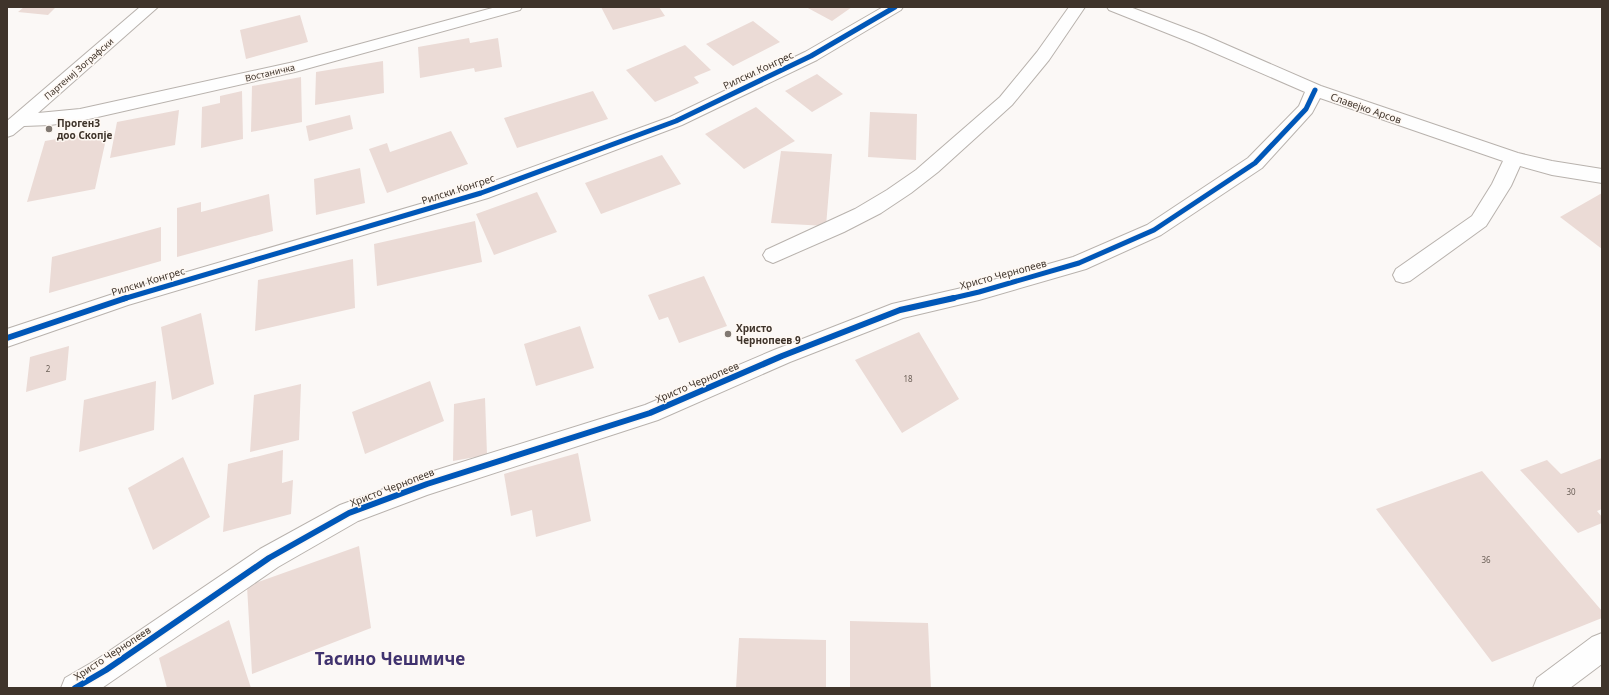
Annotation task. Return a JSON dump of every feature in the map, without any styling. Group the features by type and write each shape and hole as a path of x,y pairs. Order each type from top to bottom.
{"street":[{"name":"Партениј Зографски","path":"7,131 150,7"},
{"name":"Востаничка","path":"21,120 50,119 80,115 288,69 514,7"},
{"name":"Рилски Конгрес","path":"7,338 125,298 482,193 676,121 811,56 895,7"},
{"path":"773,255 845,223 876,207 906,188 934,165 1005,101 1030,73 1062,30 1076,7"},
{"name":"Славејко Арсов","path":"1115,7 1198,39 1315,90 1514,158 1552,168 1602,176"},
{"name":"Христо Чернопеев","path":"76,688 106,670 269,558 349,513 434,481 650,413 782,356 900,310 979,292 1078,263 1154,230 1255,164 1306,109 1315,90"},
{"path":"1403,275 1479,221 1502,186 1514,158"},
{"path":"1547,688 1602,647"}],"building":[{"path":"24,7 56,7 48,15 18,12"},
{"path":"601,7 659,7 665,16 613,30"},
{"path":"806,7 852,7 832,21"},
{"path":"300,15 308,42 246,59 240,30"},
{"path":"753,21 780,42 733,66 706,44"},
{"path":"469,38 470,43 498,38 502,67 475,72 474,68 420,78 418,47"},
{"path":"685,45 711,70 694,77 699,83 655,102 626,70"},
{"path":"383,61 384,93 315,105 316,72"},
{"path":"817,74 843,94 812,112 785,91"},
{"path":"301,77 302,122 251,132 252,86"},
{"path":"242,91 243,139 201,148 202,107 220,103 220,96"},
{"path":"593,91 608,119 517,148 504,118"},
{"path":"756,107 795,141 744,169 705,134"},
{"path":"179,110 175,145 110,158 117,122"},
{"path":"870,112 917,114 916,160 868,157"},
{"path":"350,115 353,129 309,141 306,126"},
{"path":"108,130 95,189 27,202 45,141"},
{"path":"451,131 468,164 387,193 369,149 387,143 390,152"},
{"path":"781,151 832,154 826,226 771,223"},
{"path":"662,155 681,184 601,214 585,183"},
{"path":"360,168 365,203 316,215 314,179"},
{"path":"537,192 557,232 494,255 476,214"},
{"path":"1602,193 1602,249 1560,217"},
{"path":"269,194 273,231 177,257 177,208 201,202 201,212"},
{"path":"475,221 482,262 377,286 374,244"},
{"path":"161,227 161,261 49,293 52,257"},
{"path":"353,259 355,308 255,331 258,280"},
{"path":"704,276 727,326 679,343 668,317 659,320 648,295"},
{"path":"201,313 214,384 172,400 161,327"},
{"path":"580,326 594,368 536,386 524,344"},
{"path":"919,332 959,399 902,433 855,360"},
{"path":"69,346 66,380 26,392 30,357"},
{"path":"156,381 154,430 79,452 84,400"},
{"path":"430,381 444,421 365,454 352,412"},
{"path":"301,384 299,440 250,452 254,395"},
{"path":"485,398 487,455 453,461 454,404"},
{"path":"283,450 282,483 293,480 291,514 223,532 228,464"},
{"path":"578,453 591,521 536,537 532,510 511,516 504,474"},
{"path":"183,457 210,517 153,550 128,488"},
{"path":"1602,458 1602,509 1597,511 1602,517 1602,523 1578,533 1520,470 1547,460 1561,474"},
{"path":"1482,471 1602,611 1602,618 1492,662 1376,509"},
{"path":"359,546 371,628 252,674 247,586"},
{"path":"229,620 251,688 167,688 159,658"},
{"path":"850,621 928,623 931,688 850,688"},
{"path":"739,638 826,640 826,688 736,688"}],"cycle path":[{"path":"7,338 125,298 481,193 676,121 811,56 895,7"},
{"path":"75,688 106,670 269,558 349,513 427,484 650,413 782,356 900,310 979,292 1079,263 1154,230 1255,163 1306,109 1315,90"}],"place":[{"name":"ПрогенЗ доо Скопје","path":"49,129"},
{"name":"Христо Чернопеев 9","path":"728,334"}],"district":[{"name":"Тасино Чешмиче","path":"390,659"}]}
